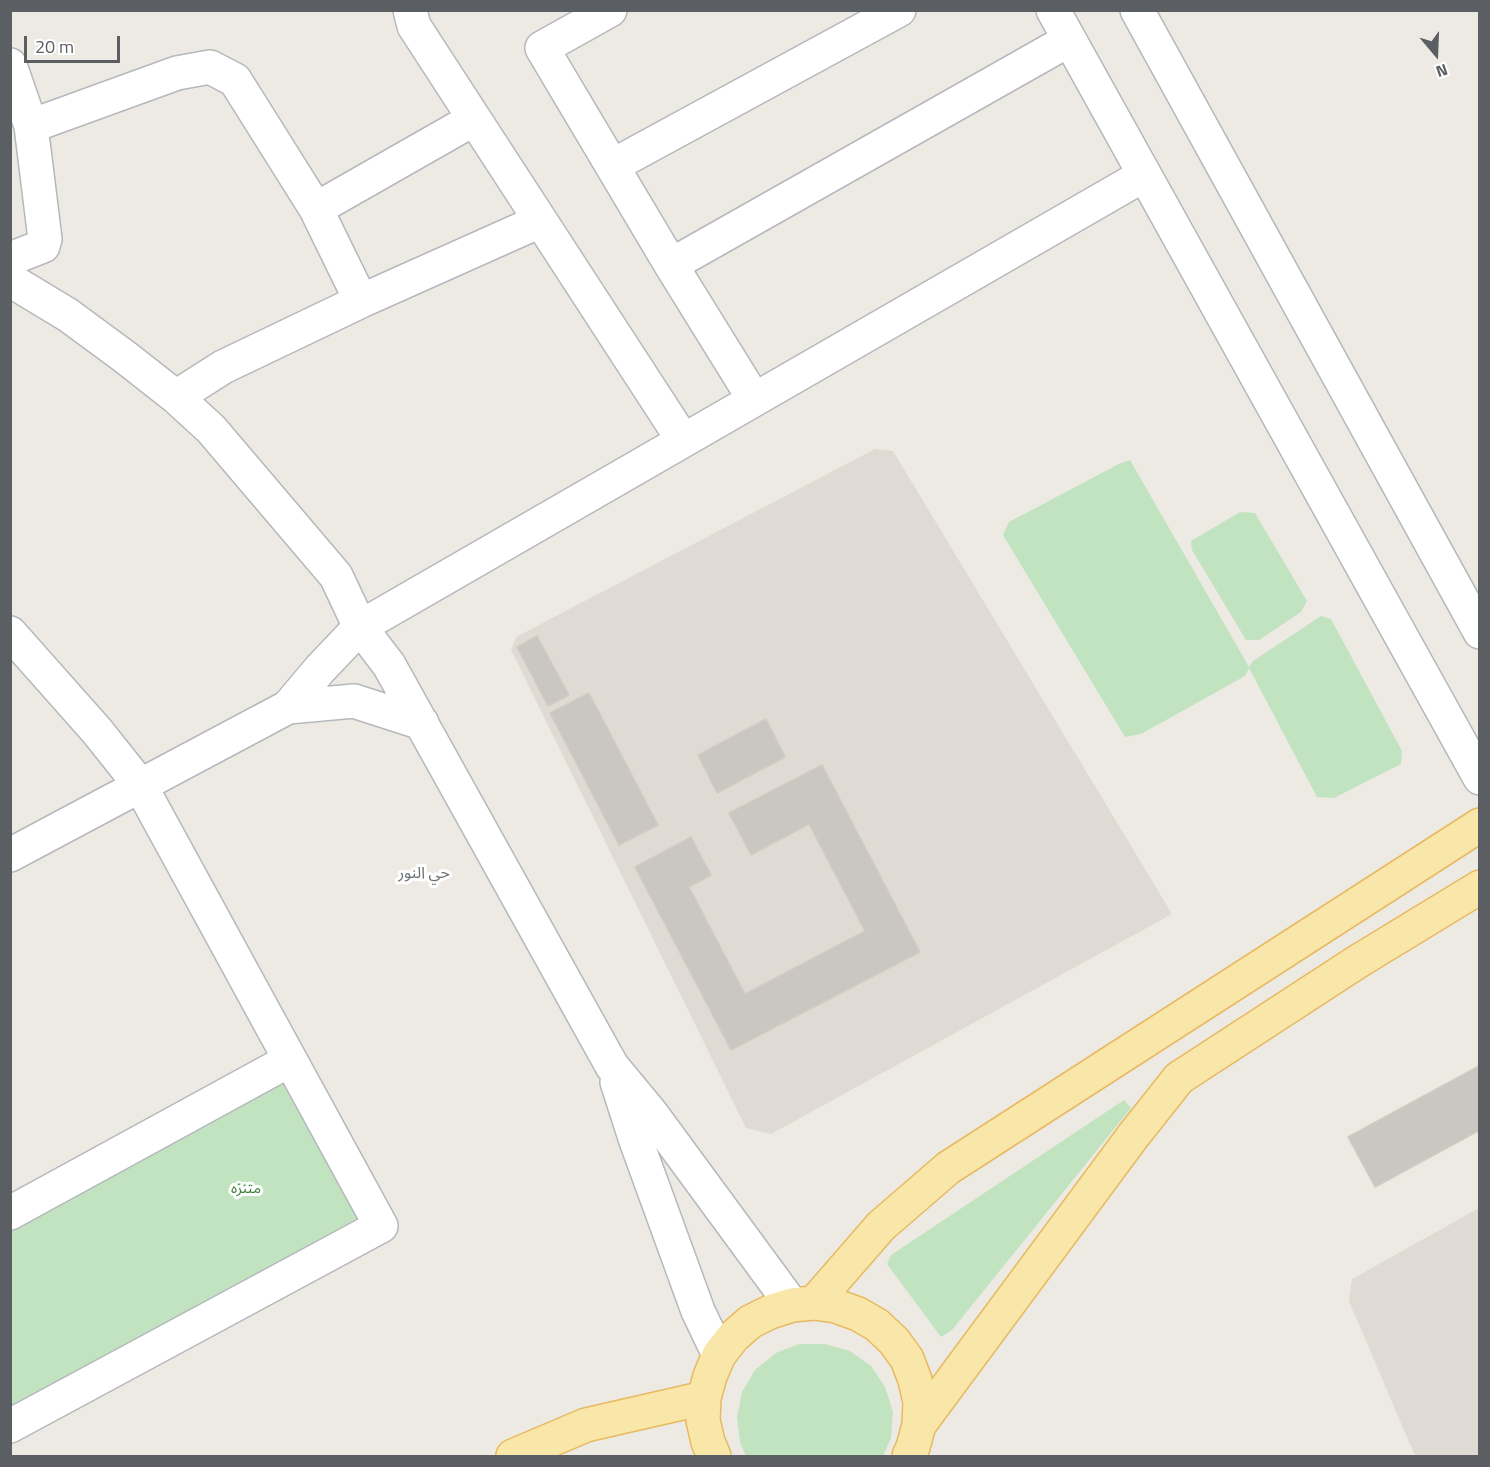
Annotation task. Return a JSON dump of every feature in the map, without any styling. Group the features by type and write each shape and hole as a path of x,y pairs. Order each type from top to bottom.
{"main road":[{"path":"803,1304 880,1226 948,1168 1479,825"},
{"path":"919,1425 1132,1136 1179,1078 1479,887"},
{"path":"714,1456 703,1420 704,1398 719,1355 733,1337 750,1322 770,1312 803,1304 836,1306 858,1314 877,1325 894,1341 907,1359 920,1402 919,1425 914,1447 909,1456"},
{"path":"513,1456 586,1425 704,1398"}],"street":[{"path":"410,10 414,26 683,440"},
{"path":"612,166 900,10"},
{"path":"1053,10 1479,778"},
{"path":"1137,10 1479,632"},
{"path":"600,13 542,48 754,399"},
{"path":"671,265 1069,40"},
{"path":"10,65 31,126 45,239 43,246 10,259"},
{"path":"31,126 177,73 210,67 235,80 316,209 361,301"},
{"path":"316,209 474,119"},
{"path":"10,855 288,706 360,627 1144,175"},
{"path":"176,397 222,367 361,301 540,221"},
{"path":"10,280 69,315 176,397 211,429 336,576 360,627 389,666 422,723 612,1066 803,1304"},
{"path":"10,633 97,731 140,785 381,1226 10,1426"},
{"path":"288,706 354,701 422,723"},
{"path":"10,1213 290,1060"},
{"path":"612,1066 635,1138 685,1277 719,1355"}],"shaded area":[{"path":"875,449 893,451 1172,914 771,1134 746,1128 511,650 516,637"},
{"path":"1479,1208 1479,1456 1415,1456 1349,1301 1352,1279"}],"green space":[{"path":"1130,460 1249,667 1253,661 1321,616 1331,619 1402,751 1401,764 1334,798 1317,797 1249,668 1245,676 1141,734 1125,737 1003,535 1009,522"},
{"path":"1240,512 1255,513 1307,601 1301,612 1259,640 1246,640 1192,550 1191,541"},
{"name":"متنزه","path":"286,1075 359,1218 11,1408 11,1226"},
{"path":"1124,1100 1131,1108 952,1330 941,1337 887,1264 891,1255"},
{"path":"799,1344 825,1344 850,1351 871,1366 885,1387 893,1412 891,1438 883,1456 746,1456 740,1442 737,1417 742,1392 755,1370 776,1353"}],"building":[{"path":"537,636 569,695 548,706 517,647"},
{"path":"589,693 658,825 619,845 550,713"},
{"path":"766,719 785,757 717,793 698,755"},
{"path":"822,765 920,952 731,1050 635,867 691,837 711,875 689,887 745,994 865,931 809,824 751,855 729,813"},
{"path":"1479,1066 1480,1130 1375,1187 1348,1137"}],"district":[{"name":"حي النور","path":"424,874"}]}
